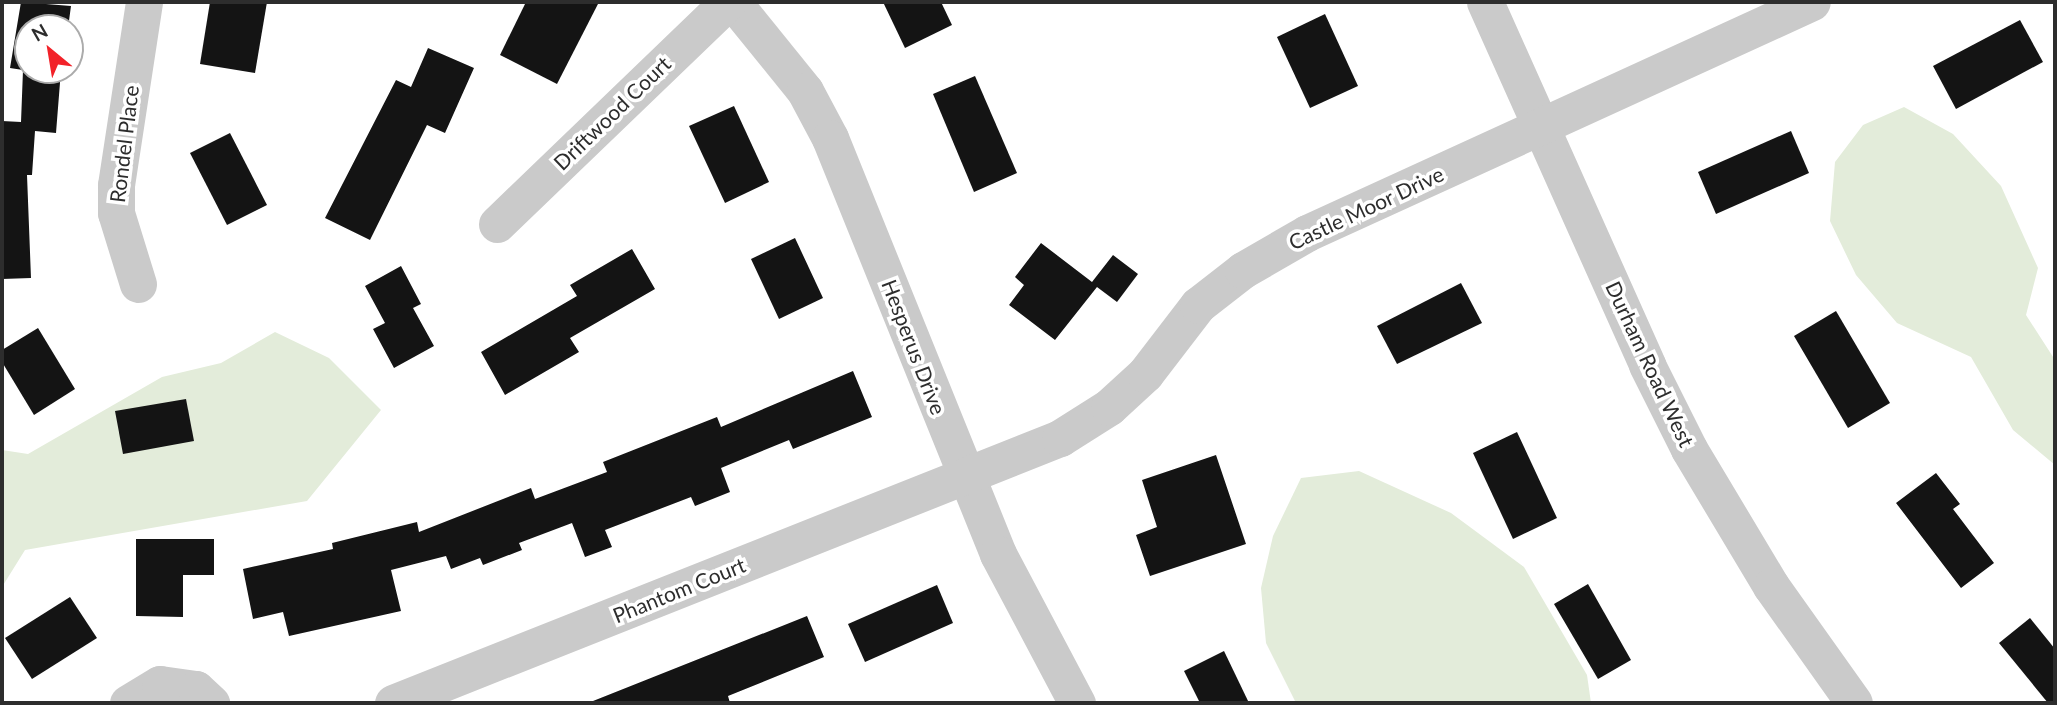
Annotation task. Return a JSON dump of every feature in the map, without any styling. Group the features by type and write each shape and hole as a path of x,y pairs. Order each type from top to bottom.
{"street":[{"name":"Rondel Place","path":"138,284 116,213 116,186 144,2"},
{"name":"Driftwood Court","path":"497,224 731,2"},
{"name":"Hesperus Drive","path":"731,2 805,91 830,138 998,554 1077,703"},
{"name":"Durham Road West","path":"1485,2 1543,126 1647,365 1689,449 1771,586 1854,703"},
{"name":"Castle Moor Drive","path":"965,477 1060,438 1109,407 1145,374 1198,305 1243,270 1307,233 1812,2"},
{"name":"Phantom Court","path":"393,703 965,477"},
{"path":"128,703 160,684 181,684 196,689 211,703"}],"green space":[{"path":"1904,107 1953,134 2001,186 2038,268 2026,315 2055,360 2055,465 2013,430 1971,357 1897,323 1856,275 1830,221 1835,162 1863,125"},
{"path":"275,332 329,358 381,410 307,501 25,550 2,587 2,450 28,454 162,377 221,363"},
{"path":"1359,471 1451,513 1524,567 1587,675 1591,703 1296,703 1266,643 1261,588 1273,536 1301,478"}],"building":[{"path":"21,2 71,6 70,14 19,14"},
{"path":"210,2 267,2 255,73 200,64"},
{"path":"526,2 599,2 557,84 500,55"},
{"path":"883,2 941,2 952,25 905,48"},
{"path":"1325,14 1358,86 1310,108 1277,37"},
{"path":"2020,20 2043,62 1956,109 1933,66"},
{"path":"14,44 14,69 10,68"},
{"path":"428,48 474,68 445,133 427,125 370,240 325,218 396,80 411,87"},
{"path":"975,76 1017,173 974,192 933,94"},
{"path":"22,84 60,84 56,133 35,131 32,175 27,175 31,278 2,279 2,121 21,122"},
{"path":"734,106 769,182 725,203 689,126"},
{"path":"1791,131 1809,173 1716,214 1698,172"},
{"path":"230,133 267,205 227,225 190,153"},
{"path":"795,238 823,298 779,319 751,259"},
{"path":"1041,243 1092,282 1113,255 1138,274 1117,302 1097,287 1055,340 1009,305 1024,285 1015,277"},
{"path":"632,249 655,289 570,338 579,352 505,395 481,352 577,296 570,285"},
{"path":"401,266 421,304 413,308 434,346 394,368 373,329 385,323 365,286"},
{"path":"1461,283 1482,323 1397,364 1377,326"},
{"path":"1836,311 1890,403 1848,428 1794,336"},
{"path":"38,328 75,389 34,415 2,362 2,350"},
{"path":"853,371 872,417 793,449 789,440 721,468 730,492 695,506 691,497 605,530 612,547 585,557 572,523 519,543 522,550 483,565 480,558 451,569 446,556 391,570 401,611 289,636 283,612 253,619 243,569 333,549 332,543 417,522 419,532 531,488 535,499 607,472 603,462 717,417 721,427"},
{"path":"186,399 194,441 123,454 115,411"},
{"path":"1517,432 1557,518 1513,539 1473,453"},
{"path":"1216,455 1246,544 1150,576 1136,535 1157,527 1142,480"},
{"path":"1936,473 1960,504 1953,509 1994,563 1961,588 1896,503"},
{"path":"136,539 214,539 214,575 183,575 183,617 136,616"},
{"path":"1588,584 1631,660 1598,679 1554,604"},
{"path":"937,585 953,623 865,662 848,624"},
{"path":"70,597 97,638 32,679 5,638"},
{"path":"807,616 824,657 728,696 730,703 588,703"},
{"path":"2030,618 2055,649 2055,703 2048,703 1999,643"},
{"path":"1224,651 1249,703 1200,703 1184,671"}]}
